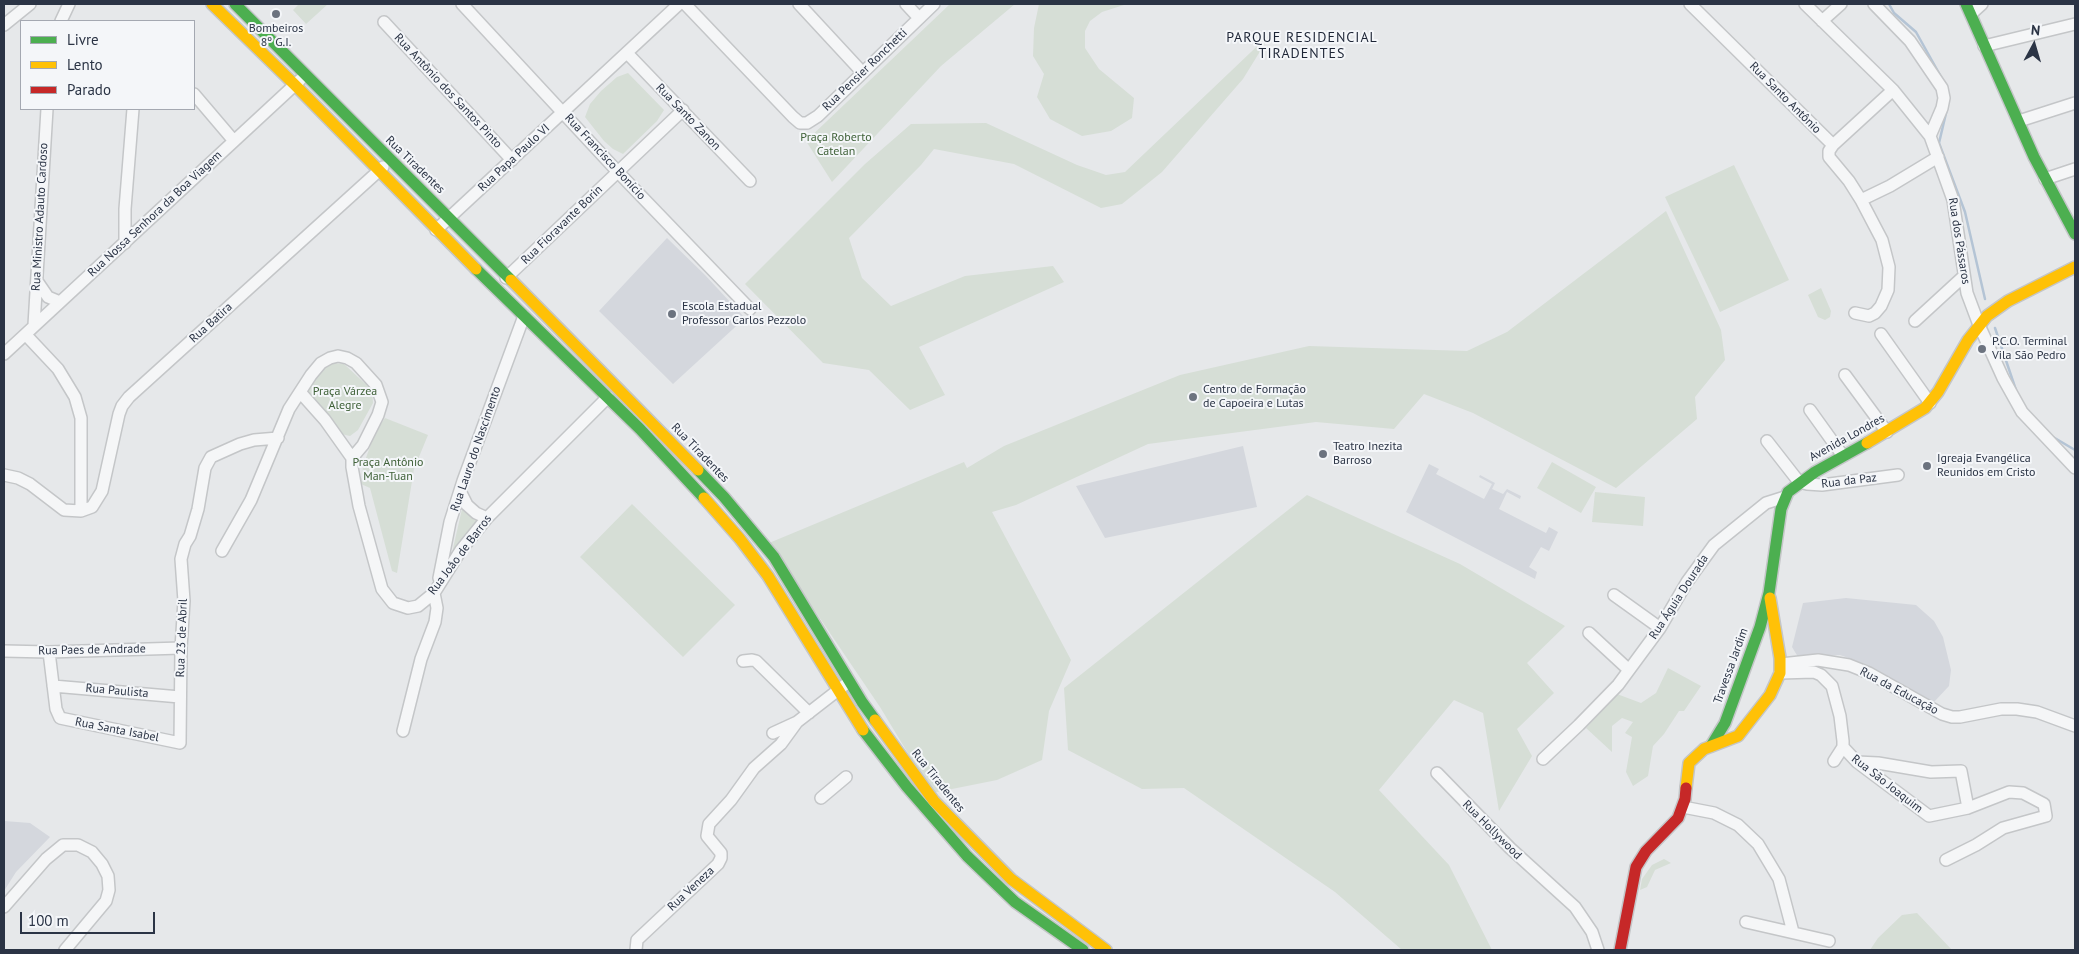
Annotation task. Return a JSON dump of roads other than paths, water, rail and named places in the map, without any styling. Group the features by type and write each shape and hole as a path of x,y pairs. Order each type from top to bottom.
{"street":[{"path":"4,25 30,4"},
{"path":"61,20 69,4"},
{"name":"Rua Tiradentes","path":"212,4 295,85 436,230 608,397 690,482 756,559 790,612 893,748 925,800 967,856 1015,902 1083,950"},
{"name":"Rua Tiradentes","path":"235,4 390,161 398,166 450,218 506,278 724,498 770,552 803,604 844,685"},
{"name":"Rua Francisco Bonício","path":"462,4 617,171 750,309"},
{"name":"Rua Papa Paulo VI","path":"436,230 679,4"},
{"name":"Rua Pensier Ronchetti","path":"685,4 793,118 800,123 811,122 934,4"},
{"path":"800,4 862,72"},
{"path":"906,4 919,18"},
{"name":"Rua Santo Antônio","path":"1690,4 1833,145"},
{"name":"Rua dos Pássaros","path":"1804,4 1893,90 1930,136 1953,200 1967,293 1979,325 2003,378 2022,412 2075,468"},
{"path":"1822,21 1841,4"},
{"path":"1874,4 1910,41 1942,88 1944,98 1942,108 1930,136"},
{"path":"1982,4 1969,9 2045,180 2075,234"},
{"path":"240,32 252,20"},
{"name":"Rua Antônio dos Santos Pinto","path":"384,22 512,160"},
{"path":"1984,46 2075,24"},
{"name":"Rua Santo Zanon","path":"627,53 750,181"},
{"name":"Rua Nossa Senhora da Boa Viagem","path":"4,354 306,74"},
{"path":"1855,313 1866,316 1877,311 1887,293 1890,278 1888,262 1884,245 1862,200 1829,157 1829,151 1833,145 1893,90"},
{"path":"195,95 234,141"},
{"path":"2019,121 2075,103"},
{"name":"Rua Ministro Adauto Cardoso","path":"34,325 47,110"},
{"path":"125,243 125,208 133,110"},
{"name":"Rua Fioravante Borin","path":"506,278 683,110"},
{"path":"1862,200 1890,186 1938,157"},
{"name":"Rua Batira","path":"81,512 92,507 102,491 119,414 129,397 390,161"},
{"path":"2045,180 2075,169"},
{"name":"Avenida Londres","path":"1769,593 1781,509 1785,497 1799,482 1917,414 1930,403 1979,325 1987,316 2008,301 2075,267"},
{"path":"1915,321 1964,276"},
{"path":"37,282 48,297 60,302"},
{"name":"Rua Lauro do Nascimento","path":"404,731 421,659 435,622 439,583 450,522 524,316"},
{"path":"1882,334 1930,403"},
{"path":"4,475 18,478 30,484 64,510 81,512 81,418 75,398 58,369 26,335"},
{"path":"222,551 251,500 289,409 321,363 338,356 356,363 376,385 382,402 381,410 363,445 352,458"},
{"path":"1845,375 1887,432"},
{"name":"Rua Joâo de Barros","path":"300,392 325,420 352,458 359,506 382,589 393,603 408,608 418,606 439,583 486,518 608,397"},
{"path":"1810,410 1843,456"},
{"name":"Rua 23 de Abril","path":"180,743 184,583 181,558 198,509 205,468 211,457 240,444 254,440 278,438"},
{"path":"1767,441 1799,482"},
{"name":"Rua da Paz","path":"1799,482 1822,485 1898,476"},
{"path":"690,482 703,477"},
{"path":"460,491 467,505 476,513 486,518"},
{"name":"Rua Águia Dourada","path":"1543,758 1598,706 1630,670 1660,628 1686,582 1714,545 1766,503 1785,497"},
{"path":"756,559 770,552"},
{"path":"1724,736 1738,736 1749,724 1770,695 1780,668 1769,593"},
{"name":"Travessa Jardim","path":"1683,807 1689,763 1699,752 1724,736 1731,708 1760,627 1769,593"},
{"path":"1614,595 1660,628"},
{"path":"790,612 803,604"},
{"path":"1760,627 1771,627 1776,631"},
{"path":"1589,633 1630,670"},
{"name":"Rua Paes de Andrade","path":"4,651 49,652 181,648"},
{"name":"Rua Santa Isabel","path":"49,652 57,714 65,720 180,743"},
{"name":"Rua da Educação","path":"1780,668 1818,660 1849,665 1870,673 1942,714 1952,717 2001,709 2017,709 2037,712 2075,726"},
{"path":"743,661 756,661 808,713"},
{"path":"1780,668 1814,672 1822,675 1832,686 1837,701 1843,747 1834,761"},
{"path":"773,733 797,722 844,685"},
{"name":"Rua Paulista","path":"53,686 180,697"},
{"name":"Rua Veneza","path":"636,950 637,940 718,864 721,853 707,836 709,824 731,800 754,768 781,744 797,722"},
{"name":"Rua São Joaquim","path":"1843,747 1857,762 1924,814 1934,816 1968,808 2009,792 2019,792 2044,804 2046,816 2003,828 1976,845 1946,860"},
{"path":"1857,762 1878,763 1931,772 1962,771 1968,808"},
{"name":"Rua Hollywood","path":"1437,773 1510,848 1584,918 1592,932 1598,950"},
{"path":"821,798 846,776"},
{"name":"Rua Tiradentes","path":"925,800 1011,879 1106,950"},
{"path":"1620,950 1636,867 1646,851 1678,818 1683,807 1714,813 1738,825 1750,835 1763,851 1779,879 1794,932"},
{"path":"4,907 46,859 63,845 78,845 92,852 102,864 108,876 109,890 106,900 64,950"},
{"path":"1746,922 1829,940"}],"waterway":[{"path":"1889,4 1894,13 1916,32 1945,84"},
{"path":"1947,109 1939,143 1965,212 1985,299"},
{"path":"1995,328 2017,393"},
{"path":"2053,437 2075,450"}],"place":[{"name":"Bombeiros 8º G.I.","path":"276,14"},
{"name":"Escola Estadual Professor Carlos Pezzolo","path":"672,314"},
{"name":"P.C.O. Terminal Vila São Pedro","path":"1982,349"},
{"name":"Centro de Formação de Capoeira e Lutas","path":"1193,397"},
{"name":"Teatro Inezita Barroso","path":"1323,454"},
{"name":"Igreaja Evangélica Reunidos em Cristo","path":"1927,466"}],"district":[{"name":"PARQUE RESIDENCIAL TIRADENTES","path":"1302,46"}],"park label":[{"name":"Praça Roberto Catelan","path":"836,145"},
{"name":"Praça Várzea Alegre","path":"345,399"},
{"name":"Praça Antônio Man-Tuan","path":"388,470"}]}
